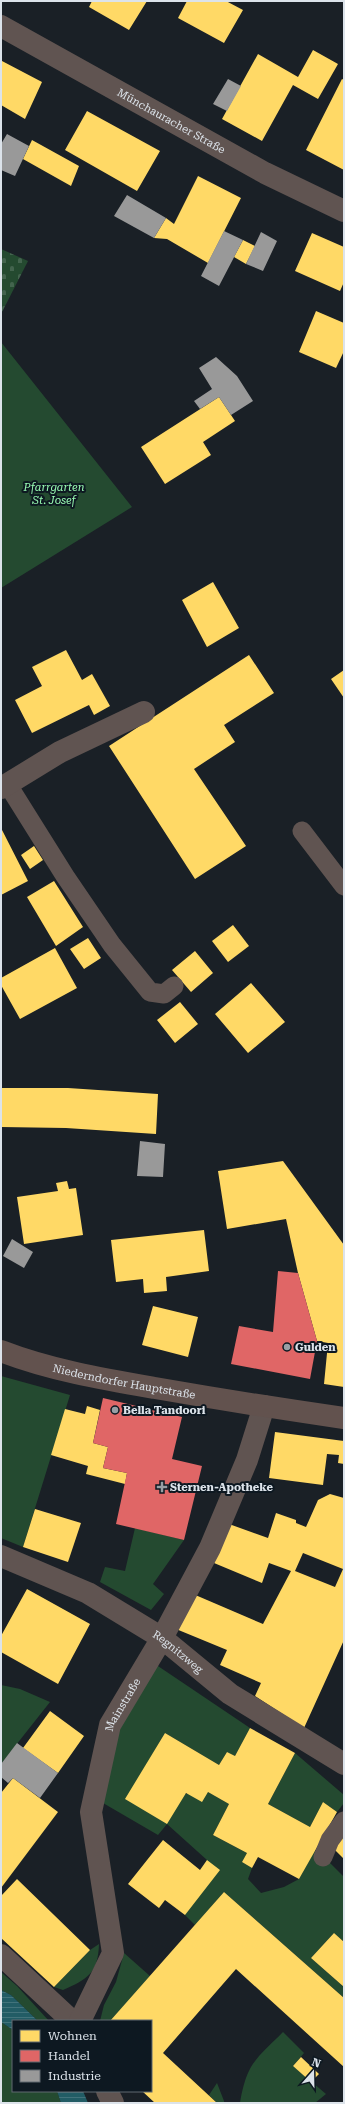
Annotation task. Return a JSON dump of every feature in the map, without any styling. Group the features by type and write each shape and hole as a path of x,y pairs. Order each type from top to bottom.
{"street":[{"name":"Münchauracher Straße","path":"1,26 265,173 344,211"},
{"path":"5,787 60,752 144,712"},
{"name":"Niederndorfer Hauptstraße","path":"1,1351 26,1361 95,1377 344,1418"},
{"name":"Mainstraße","path":"80,2020 113,1954 91,1812 110,1725 162,1638 210,1548 247,1460 264,1406"},
{"name":"Regnitzweg","path":"1,1556 88,1593 162,1638 230,1694 344,1764"},
{"path":"1,1955 71,2020"},
{"path":"108,2092 113,2103"}],"lane":[{"path":"5,787 112,945 150,992 164,994 174,986"},
{"path":"302,831 344,886"},
{"path":"323,1857 330,1840 344,1822"}],"green space":[{"path":"1,249 28,261 1,314"},
{"name":"Pfarrgarten St. Josef","path":"1,342 132,507 1,588"},
{"path":"1,1376 70,1395 23,1547 1,1538"},
{"path":"135,1528 184,1540 153,1584 164,1594 151,1610 100,1582 105,1567 125,1571"},
{"path":"152,1662 250,1728 235,1756 227,1752 219,1765 165,1733 126,1799 208,1792 229,1804 213,1835 247,1853 242,1862 252,1868 248,1879 261,1893 284,1887 299,1879 314,1851 328,1861 344,1877 344,1942 334,1933 311,1958 344,1987 344,1998 224,1892 195,1925 185,1915 207,1860 167,1824 158,1835 103,1803 107,1756"},
{"path":"1,1685 20,1689 50,1702 1,1764"},
{"path":"295,1753 344,1795 344,1803 337,1812 323,1802 310,1827 268,1804"},
{"path":"99,1944 96,1962 90,1974 79,1982 63,1990 54,1987 90,1950"},
{"path":"124,1953 150,1976 111,2020 100,2020 104,2005 116,1982"},
{"path":"1,1972 17,1986 48,2020 37,2020 11,1995 1,1990"},
{"path":"1,2022 12,2029 12,2092 57,2092 61,2103 1,2103"},
{"path":"283,2032 304,2053 293,2066 326,2094 315,2103 240,2103 249,2070 265,2049"},
{"path":"217,2083 224,2103 217,2103 209,2095"}],"water":[{"path":"1,1990 11,1995 37,2020 12,2020 12,2029 1,2022"},
{"path":"57,2092 83,2092 88,2103 61,2103"}],"building: Wohnen":[{"path":"92,1 147,1 129,30 89,7"},
{"path":"187,1 226,1 243,10 224,43 178,18"},
{"path":"313,50 338,64 318,99 293,85 262,141 222,119 258,54 298,77"},
{"path":"2,61 42,82 25,119 1,105"},
{"path":"342,79 344,80 344,170 306,150"},
{"path":"87,111 160,151 137,191 65,150"},
{"path":"32,140 79,166 71,186 23,159"},
{"path":"198,176 241,198 208,263 167,239 154,238 166,218 174,224"},
{"path":"312,233 344,247 344,282 340,291 295,271"},
{"path":"243,240 255,246 246,264 234,257"},
{"path":"316,311 344,323 344,351 336,368 299,352"},
{"path":"219,397 235,421 203,442 211,455 165,484 141,447"},
{"path":"213,582 239,628 207,647 182,600"},
{"path":"66,650 82,680 92,674 110,706 94,715 89,705 32,733 15,700 42,686 32,667"},
{"path":"249,655 274,693 224,725 235,742 194,769 246,846 195,879 109,746"},
{"path":"344,670 344,698 331,679"},
{"path":"1,828 28,881 1,895"},
{"path":"34,846 43,860 30,869 21,855"},
{"path":"54,881 83,927 56,946 27,897"},
{"path":"233,925 249,946 228,962 212,941"},
{"path":"88,938 101,958 84,969 70,949"},
{"path":"55,948 77,988 20,1019 1,985 1,978"},
{"path":"195,951 213,973 191,992 172,970"},
{"path":"251,983 285,1022 248,1053 215,1014"},
{"path":"180,1002 198,1024 175,1043 157,1020"},
{"path":"1,1088 68,1088 158,1094 156,1134 66,1128 1,1127"},
{"path":"283,1161 344,1245 344,1387 324,1384 328,1343 317,1341 298,1273 286,1219 227,1229 218,1171"},
{"path":"67,1181 69,1189 76,1188 83,1235 24,1244 17,1197 58,1191 56,1183"},
{"path":"204,1230 209,1271 166,1277 167,1291 144,1293 143,1279 116,1282 111,1240"},
{"path":"153,1306 198,1317 188,1357 142,1345"},
{"path":"87,1406 100,1410 93,1443 108,1447 103,1468 127,1473 125,1484 86,1474 88,1466 51,1455 65,1409 85,1414"},
{"path":"275,1432 344,1441 344,1464 338,1463 339,1455 327,1454 323,1485 269,1478"},
{"path":"330,1494 344,1498 344,1640 304,1728 255,1696 261,1683 220,1665 227,1650 176,1629 193,1594 263,1624 291,1571 269,1563 262,1583 214,1563 229,1524 268,1538 276,1513 296,1520 296,1523 306,1527 318,1500","holes":["303,1553 343,1569 335,1587 295,1571"]},
{"path":"35,1509 81,1523 68,1562 23,1547"},
{"path":"27,1589 90,1624 58,1684 1,1652 1,1636"},
{"path":"50,1711 84,1736 58,1773 23,1748"},
{"path":"250,1728 295,1753 268,1804 310,1827 323,1802 337,1812 299,1879 258,1857 252,1868 242,1862 247,1853 213,1835 229,1804 208,1792 202,1802 186,1793 167,1824 125,1799 165,1733 219,1765 227,1752 235,1756"},
{"path":"13,1778 58,1812 1,1888 1,1793"},
{"path":"344,1833 344,1859 332,1847"},
{"path":"163,1840 200,1870 207,1860 220,1870 185,1915 165,1900 159,1908 128,1884"},
{"path":"17,1879 90,1950 54,1987 1,1938 1,1896"},
{"path":"224,1892 344,1998 344,2067 236,1969 163,2053 217,2103 155,2103 143,2092 152,2092 152,2020 111,2020"},
{"path":"334,1933 344,1942 344,1987 311,1958"},
{"path":"301,2057 319,2074 311,2082 293,2066"}],"building: Handel":[{"path":"278,1271 298,1273 317,1341 310,1379 231,1364 239,1326 273,1332"},
{"path":"103,1398 182,1417 172,1459 202,1466 184,1540 116,1524 127,1473 103,1468 108,1447 93,1443"}],"building: Industrie":[{"path":"228,79 241,86 227,111 213,104"},
{"path":"7,134 29,146 15,176 1,170 1,144"},
{"path":"127,195 166,218 154,238 114,216"},
{"path":"224,231 243,240 219,286 201,276"},
{"path":"261,232 277,241 263,271 246,264"},
{"path":"216,357 237,376 253,401 231,415 219,397 200,409 194,401 212,389 199,368"},
{"path":"140,1141 165,1144 163,1177 137,1176"},
{"path":"12,1239 33,1252 24,1268 3,1256"},
{"path":"17,1743 58,1773 40,1798 13,1778 8,1783 1,1777 1,1764"}],"place":[{"name":"Gulden","path":"287,1347"},
{"name":"Bella Tandoori","path":"115,1410"},
{"name":"Sternen-Apotheke","path":"162,1487"}]}
